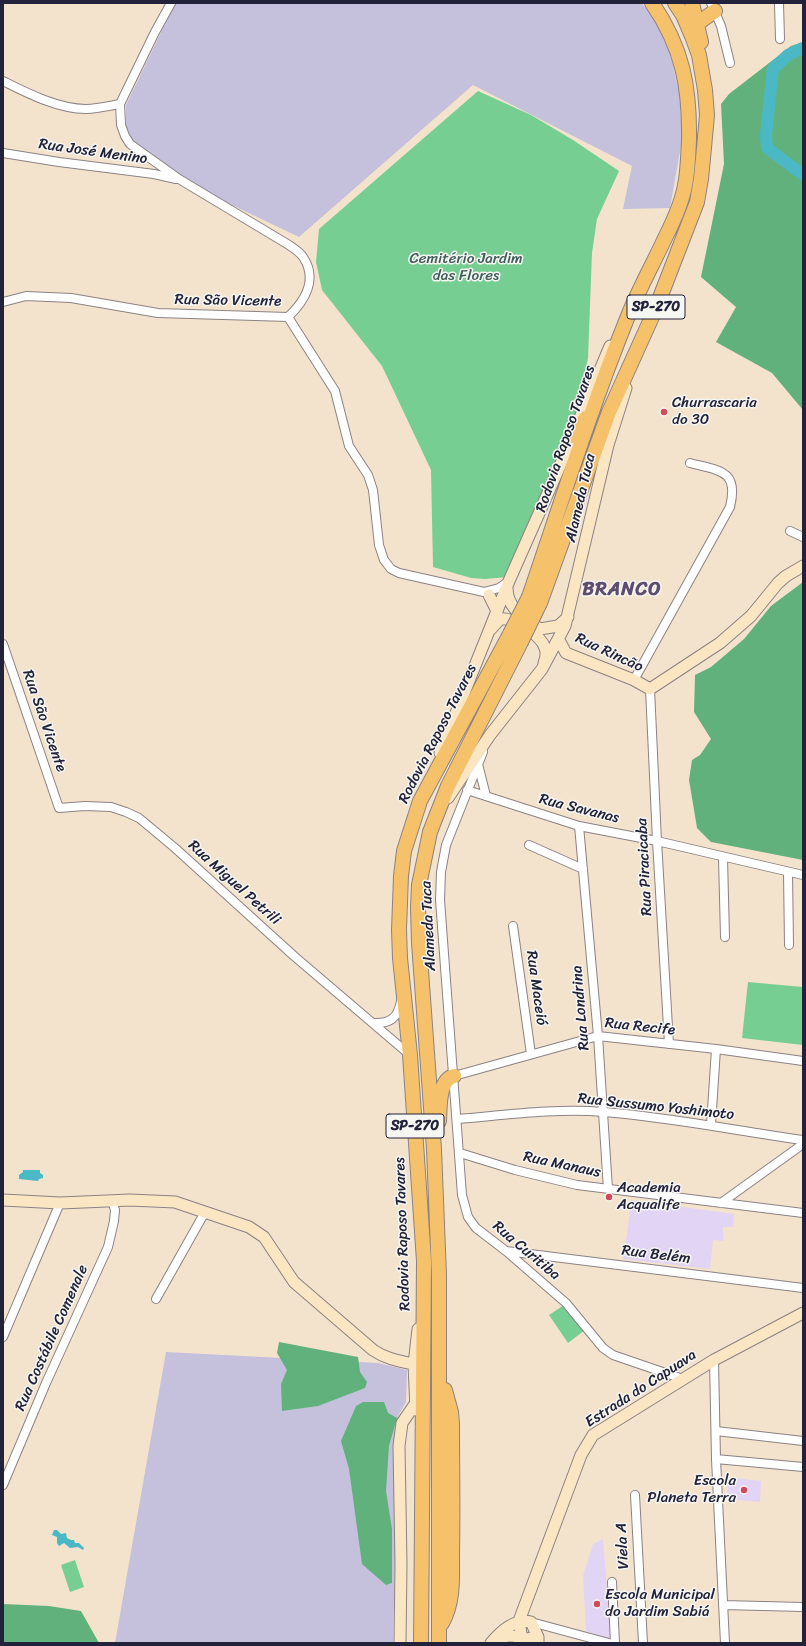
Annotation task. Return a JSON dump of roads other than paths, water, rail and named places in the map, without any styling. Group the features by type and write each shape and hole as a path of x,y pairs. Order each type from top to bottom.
{"highway":[{"name":"Rodovia Raposo Tavares","path":"439,1643 439,1274 434,1149 419,943 418,907 420,878 430,832 448,786 521,642 595,406 629,315 676,216 685,186 688,158 688,96 682,66 674,43 664,20 652,3"},
{"name":"Rodovia Raposo Tavares","path":"421,1643 424,1261 410,1055 398,930 404,851 420,801 510,634 534,600 609,412 656,308 697,202 701,178 707,115 705,90 699,55 683,15 675,3"},
{"path":"692,3 698,23 704,62 705,90"},
{"path":"698,23 713,7"},
{"path":"572,436 595,406"},
{"path":"434,1149 444,1084 449,1077 454,1076"}],"street":[{"path":"3,81 34,96 73,108 86,109 120,104 171,3"},
{"path":"779,3 780,39"},
{"path":"713,7 730,63"},
{"name":"Rua São Vicente","path":"3,302 26,296 71,298 158,313 288,317 298,308 309,288 310,273 303,256 289,245 179,179 130,144 121,125 120,104"},
{"name":"Rua José Menino","path":"3,153 59,162 154,174 179,179"},
{"path":"420,801 508,584 608,350 629,315"},
{"path":"288,317 335,391 349,446 368,475 373,490 379,545 384,560 391,569 400,573 487,593 508,584"},
{"name":"Alameda Tuca","path":"430,832 448,798 490,735 542,669 558,643 568,617 608,445 635,357"},
{"path":"634,680 730,507 733,495 732,482 726,475 717,470 690,463"},
{"path":"790,531 803,537"},
{"path":"650,689 720,643 751,616 778,583 786,576 803,566"},
{"path":"508,584 508,596 516,610 558,643 566,653 549,657"},
{"path":"487,593 499,607 516,610"},
{"path":"540,629 558,626 568,617"},
{"path":"490,631 497,621 507,619 515,621 533,634 546,648 546,656 542,669"},
{"name":"Rua São Vicente","path":"3,644 59,808"},
{"name":"Rua Rincão","path":"566,653 634,680 650,689"},
{"name":"Rua Piracicaba","path":"650,689 669,1044"},
{"name":"Alameda Tuca","path":"454,1076 440,900 441,879 446,845 490,735"},
{"path":"478,764 486,796"},
{"name":"Rua Savanas","path":"467,790 579,826 657,841 723,858 803,875"},
{"name":"Rua Miguel Petrili","path":"59,808 85,806 111,807 139,818 175,848 294,956 410,1055"},
{"name":"Rua Londrina","path":"579,826 598,1036 608,1188"},
{"path":"529,845 583,870"},
{"path":"723,858 725,937"},
{"path":"788,873 789,945"},
{"name":"Rua Maceió","path":"513,926 531,1054"},
{"path":"373,1023 384,1024 395,1016 400,1010 404,989"},
{"name":"Rua Recife","path":"454,1076 598,1036 716,1049 803,1061"},
{"path":"711,1125 716,1049"},
{"name":"Rua Curitiba","path":"454,1076 462,1195 468,1217 476,1228 506,1251 566,1303 608,1353 683,1379"},
{"name":"Rua Sussumo Yoshimoto","path":"457,1119 570,1111 604,1112 711,1125 803,1140"},
{"path":"721,1203 803,1144"},
{"name":"Rua Manaus","path":"460,1153 515,1170 577,1185 803,1213"},
{"path":"3,1200 60,1203 149,1200 175,1202 249,1226 264,1237 294,1282 373,1350 383,1357 414,1364"},
{"name":"Rua Costábile Comenale","path":"3,1485 46,1383 108,1247 115,1210 112,1201"},
{"path":"3,1337 60,1203"},
{"path":"156,1299 206,1212"},
{"name":"Rua Belém","path":"506,1251 803,1288"},
{"path":"422,1492 415,1404 414,1364 424,1261"},
{"name":"Estrada do Capuava","path":"515,1624 525,1607 579,1462 588,1443 598,1432 714,1360 803,1313"},
{"path":"714,1360 716,1459 725,1643"},
{"path":"400,1643 401,1564 399,1446 402,1423 415,1404"},
{"path":"716,1431 803,1441"},
{"path":"716,1459 803,1467"},
{"name":"Viela A","path":"635,1495 642,1643"},
{"path":"612,1582 615,1643"},
{"path":"723,1605 803,1607"},
{"path":"525,1607 538,1640"},
{"path":"491,1643 503,1630 515,1624 531,1622 609,1643"},
{"path":"515,1624 524,1641"},
{"path":"491,1643 504,1636 511,1636 524,1641 538,1640 554,1628"}],"water":[{"path":"23,1170 40,1170 43,1178 39,1179 38,1181 19,1179 19,1175 23,1172"},
{"path":"54,1530 57,1530 61,1534 66,1533 67,1538 74,1540 75,1543 79,1543 84,1548 83,1550 78,1547 70,1548 64,1543 59,1546 57,1543 57,1537 52,1535"}],"waterway":[{"path":"803,48 788,55 773,69 766,135 767,148 803,175"}],"place":[{"name":"Churrascaria do 30","path":"664,412"},
{"name":"Academia Acqualife","path":"609,1197"},
{"name":"Escola Planeta Terra","path":"744,1490"},
{"name":"Escola Municipal do Jardim Sabiá","path":"597,1604"}],"district":[{"name":"BRANCO","path":"622,590"}],"park label":[{"name":"Cemitério Jardim das Flores","path":"466,268"}]}
